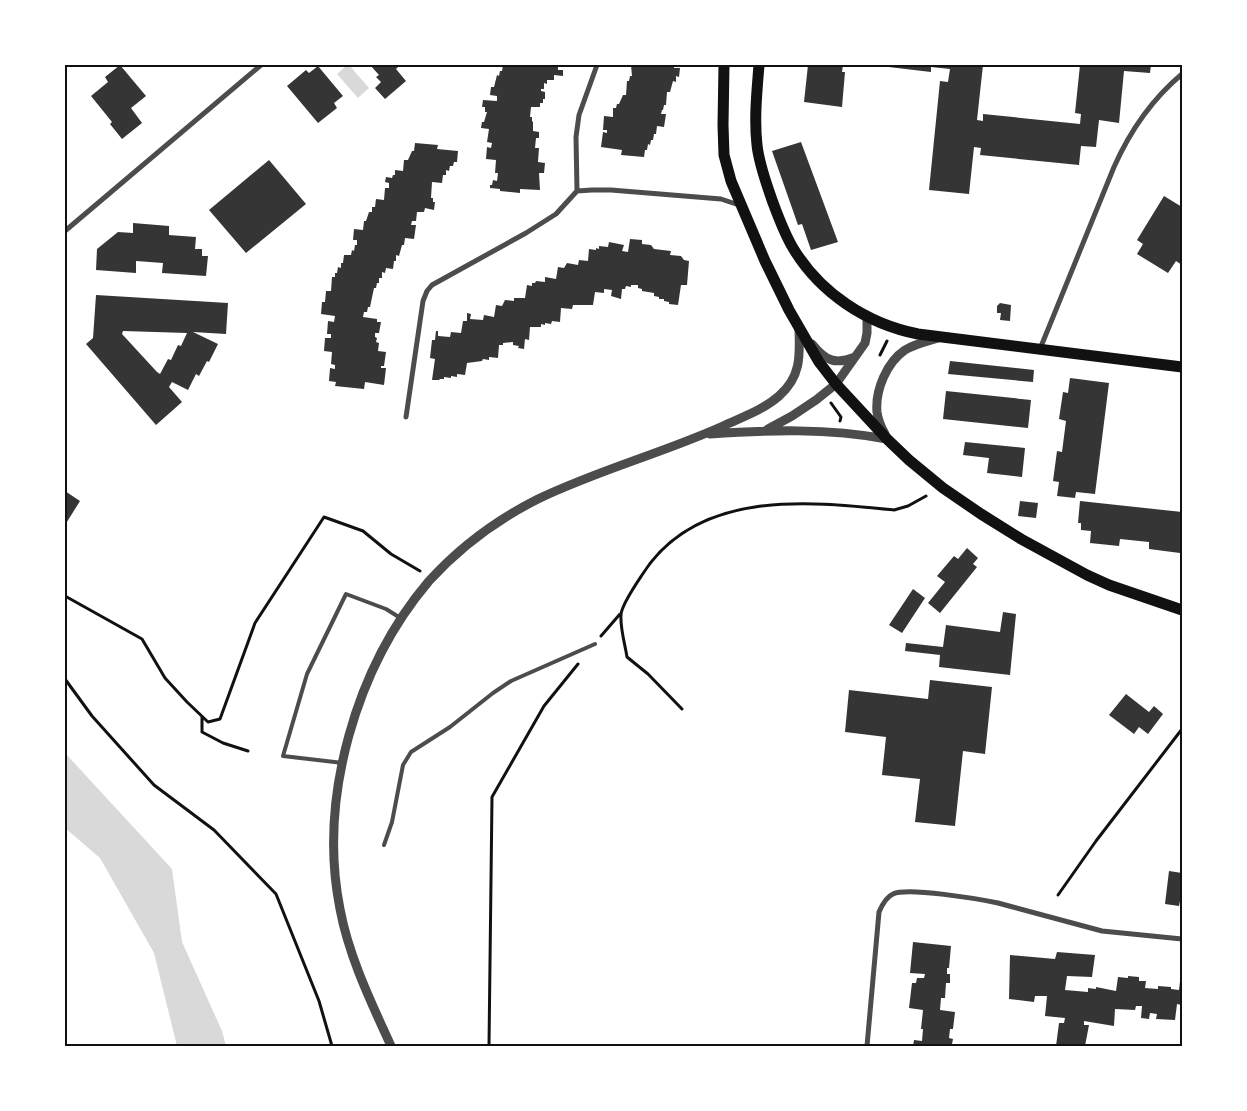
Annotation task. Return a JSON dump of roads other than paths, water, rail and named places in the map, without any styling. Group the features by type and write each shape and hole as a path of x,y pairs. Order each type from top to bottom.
{"main road":[{"path":"724,65 722,108 724,155 730,181 799,329 819,362 836,384 887,439 943,488 1021,539 1073,568 1109,585 1182,610"},
{"path":"759,65 756,116 757,145 764,177 783,228 793,248 819,281 847,304 876,322 900,330 940,337 1182,368"}],"street":[{"path":"65,231 261,65"},
{"path":"406,417 423,301 427,291 432,285 526,233 556,214 577,191 576,137 579,115 597,65"},
{"path":"1040,350 1122,149 1147,109 1182,74"},
{"path":"577,191 592,190 721,199 742,206"},
{"path":"763,431 792,416 825,394 836,384 861,349 866,338 867,317"},
{"path":"799,329 816,349 828,359 838,362 856,356"},
{"path":"391,1046 363,983 340,910 334,857 336,794 360,699 375,665 402,619 431,580 481,534 506,517 535,500 573,483 704,434 770,403 786,389 793,378 800,359 799,329"},
{"path":"887,439 879,422 877,408 881,384 888,369 905,350 940,337"},
{"path":"704,434 763,431 833,431 887,439"},
{"path":"866,1046 878,916 881,906 889,897 899,892 910,891 981,900 1102,931 1182,939"}],"lane":[{"path":"343,763 284,756 307,674 346,594 386,609 402,619"},
{"path":"384,845 392,822 403,765 411,752 450,727 511,681 595,644"}]}
